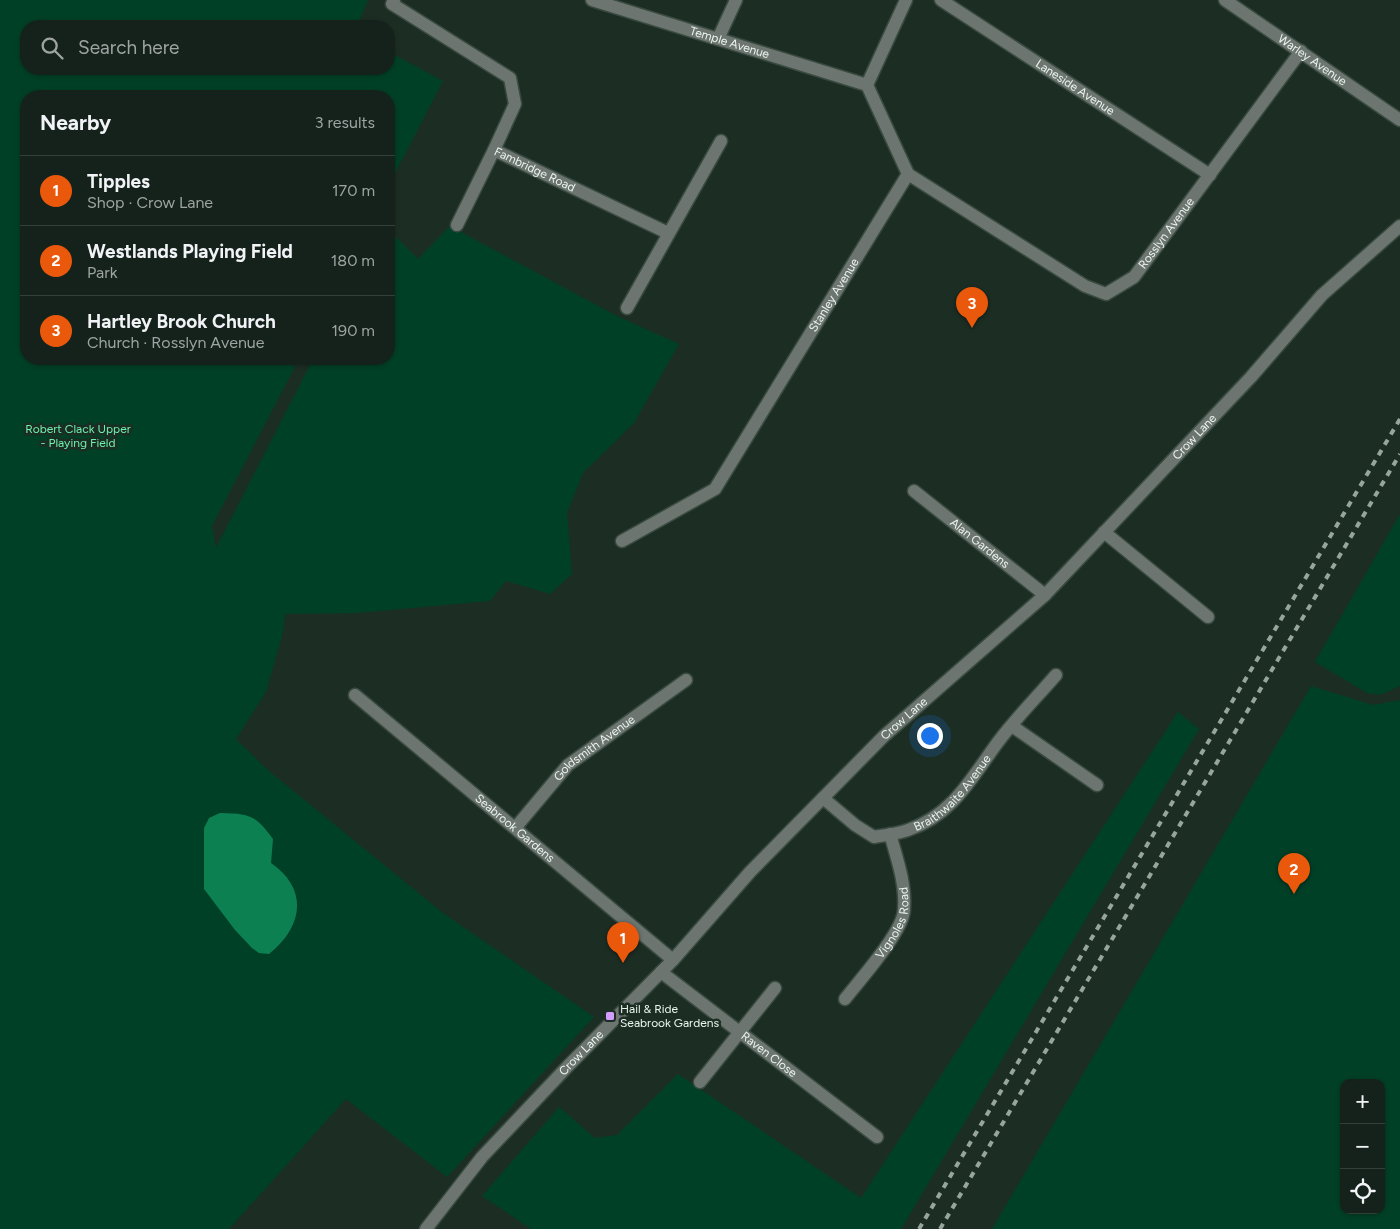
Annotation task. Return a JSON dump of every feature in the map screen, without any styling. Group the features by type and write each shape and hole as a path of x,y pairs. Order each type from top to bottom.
{"street":[{"name":"Fambridge Road","path":"394,0 392,4 510,78 515,104 494,150 668,233"},
{"name":"Temple Avenue","path":"592,0 866,85"},
{"path":"718,39 736,0"},
{"path":"906,0 866,85 908,174"},
{"name":"Laneside Avenue","path":"941,0 1210,175"},
{"name":"Warley Avenue","path":"1225,0 1400,120"},
{"name":"Rosslyn Avenue","path":"908,174 1085,286 1106,294 1134,277 1300,51"},
{"path":"627,308 721,141"},
{"path":"457,225 494,150"},
{"name":"Stanley Avenue","path":"622,541 715,489 908,174"},
{"name":"Crow Lane","path":"426,1229 482,1157 568,1066 662,972 750,872 884,736 1045,595 1251,378 1322,294 1400,226"},
{"name":"Alan Gardens","path":"914,491 1045,595"},
{"path":"1104,532 1208,617"},
{"name":"Braithwaite Avenue","path":"822,798 855,825 874,837 908,830 948,808 1012,726 1056,675"},
{"name":"Goldsmith Avenue","path":"516,827 568,766 686,680"},
{"name":"Seabrook Gardens","path":"355,695 516,827 673,960"},
{"path":"1012,726 1098,785"},
{"name":"Vignoles Road","path":"844,999 891,939 904,912 903,876 890,834"},
{"name":"Raven Close","path":"662,972 877,1137"},
{"path":"700,1082 742,1032 775,988"}],"green space":[{"name":"Robert Clack Upper - Playing Field","path":"0,0 368,0 360,20 20,20 20,75 395,75 395,55 443,81 395,173 395,90 20,90 20,365 296,365 212,526 216,548 310,365 395,365 395,236 418,259 450,226 615,315 679,344 634,423 583,473 567,513 572,574 550,594 506,581 490,601 356,613 285,614 283,632 266,692 236,739 269,771 443,913 594,1017 447,1177 346,1099 229,1229 0,1229"},
{"path":"1400,514 1400,686 1380,695 1367,693 1315,662"},
{"path":"1311,686 1373,705 1400,700 1400,1229 992,1229"},
{"path":"1178,712 1199,729 901,1229 531,1229 482,1196 559,1107 595,1138 617,1135 678,1074 861,1198"}],"shaded area":[{"path":"220,813 245,815 256,820 273,839 271,863 292,884 297,908 295,920 289,932 269,954 259,953 252,948 235,930 204,889 204,828 209,818"}],"railway":[{"path":"919,1229 1400,419"},
{"path":"940,1229 1400,454"}],"place":[{"name":"Hartley Brook Church","path":"972,328"},
{"name":"Westlands Playing Field","path":"1294,894"},
{"name":"Tipples","path":"623,963"},
{"name":"Hail & Ride Seabrook Gardens","path":"610,1016"}]}
